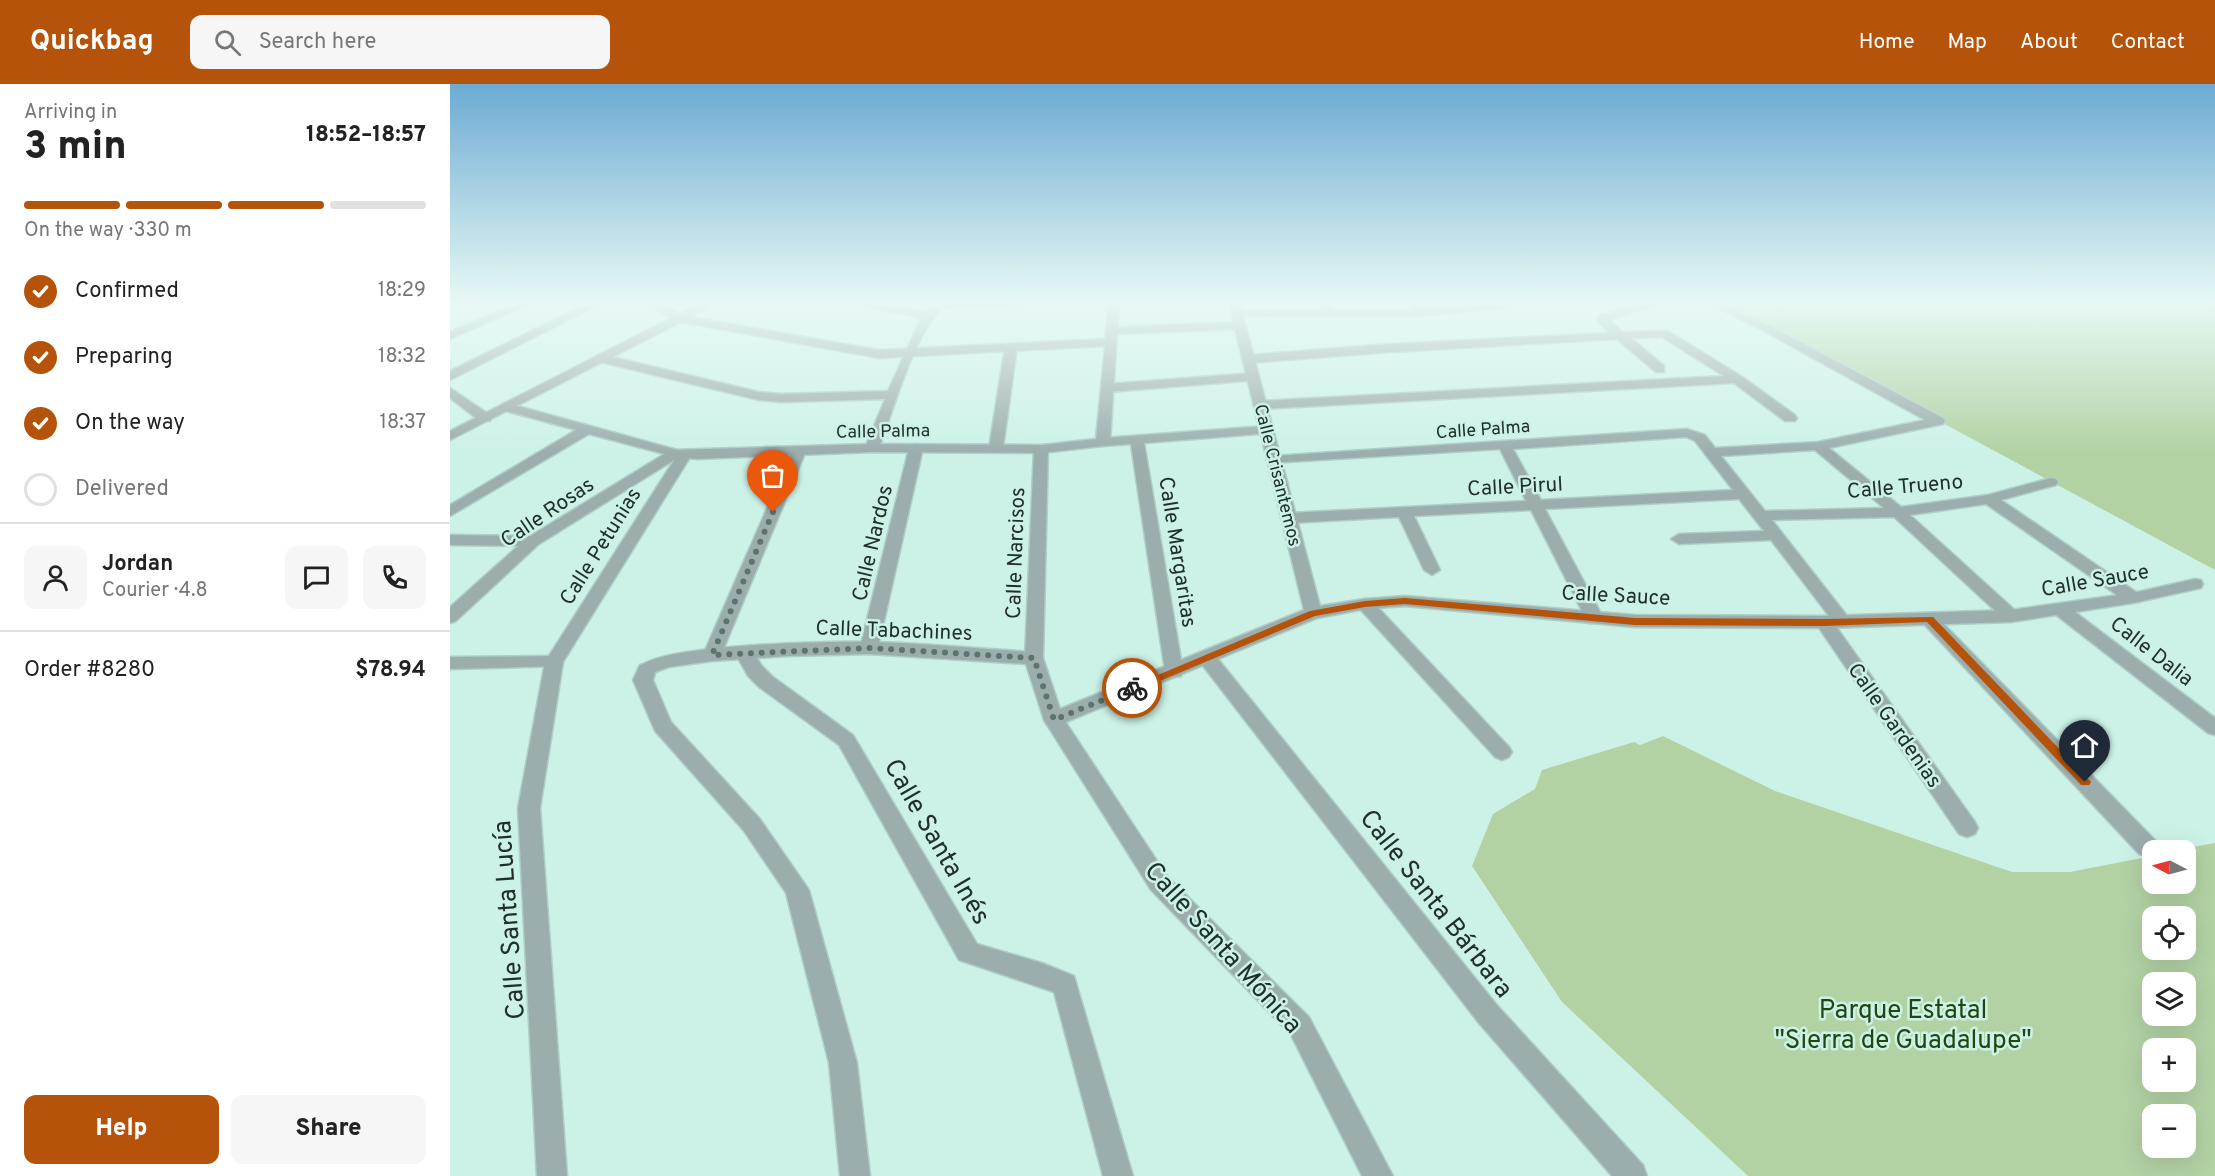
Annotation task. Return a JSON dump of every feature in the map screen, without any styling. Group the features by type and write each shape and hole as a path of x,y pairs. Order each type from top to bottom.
{"street":[{"path":"450,376 499,352"},
{"path":"450,436 612,352"},
{"path":"860,352 879,354 939,352"},
{"path":"996,448 1010,352"},
{"path":"1103,442 1109,352"},
{"name":"Calle Crisantemos","path":"1247,352 1313,613"},
{"path":"1248,358 1334,352"},
{"path":"1640,352 1660,369"},
{"path":"1694,352 1737,379 1791,418"},
{"path":"1711,452 1818,446 1938,421 1810,352"},
{"path":"872,448 909,354"},
{"path":"600,358 759,396 781,398 892,395"},
{"path":"1108,388 1253,377"},
{"path":"1260,405 1737,379"},
{"path":"450,392 485,418"},
{"name":"Calle Palma","path":"507,407 680,454 872,448 1041,448 1266,429"},
{"path":"450,511 589,428"},
{"name":"Calle Palma","path":"1274,460 1687,433 1694,435"},
{"name":"Calle Gardenias","path":"1694,435 1700,438 1775,535 1967,828"},
{"name":"Calle Margaritas","path":"1137,440 1174,671"},
{"path":"1504,446 1595,619"},
{"path":"1818,446 1898,512 2011,616"},
{"name":"Calle Nardos","path":"869,648 916,448"},
{"name":"Calle Narcisos","path":"1034,658 1041,448"},
{"path":"712,655 799,451"},
{"name":"Calle Rosas","path":"450,617 533,541 680,454"},
{"name":"Calle Petunias","path":"554,662 680,454"},
{"name":"Calle Trueno","path":"1760,516 1898,512 1989,499 2050,482"},
{"name":"Calle Pirul","path":"1289,518 1744,494"},
{"path":"1989,499 2133,598"},
{"path":"1405,513 1432,570"},
{"path":"1679,539 1775,535"},
{"path":"450,540 533,541"},
{"name":"Calle Sauce","path":"1054,720 1313,613 1365,604 1405,601 1635,621 1833,622 2011,616 2133,598 2195,584"},
{"path":"1365,604 1502,752"},
{"name":"Calle Dalia","path":"2061,610 2211,721"},
{"path":"1929,619 2142,842"},
{"name":"Calle Tabachines","path":"855,1176 843,1063 797,890 752,825 662,726 643,680 647,669 664,661 744,653 869,648 1034,658"},
{"name":"Calle Santa Inés","path":"744,653 755,671 766,682 846,740 968,952 1051,976 1065,984 1118,1176"},
{"name":"Calle Santa Mónica","path":"1034,658 1054,720 1159,883 1300,1026 1378,1176"},
{"name":"Calle Santa Bárbara","path":"1207,658 1487,1013 1632,1176"},
{"path":"450,663 554,662"},
{"name":"Calle Santa Lucía","path":"552,1176 529,808 554,662"}],"green space":[{"path":"1811,352 2215,352 2215,570"},
{"name":"Parque Estatal \"Sierra de Guadalupe\"","path":"1663,736 1775,791 2012,872 2070,872 2142,858 2142,894 2196,894 2196,846 2215,843 2215,1176 1748,1176 1562,1002 1472,866 1493,814 1535,789 1542,770 1634,742 1640,745"}],"way so far":[{"path":"773,512 712,655 869,648 1034,658 1054,720 1132,688"}],"route":[{"path":"1132,688 1313,613 1365,604 1405,601 1635,621 1824,622 1929,619 2085,782"}]}
